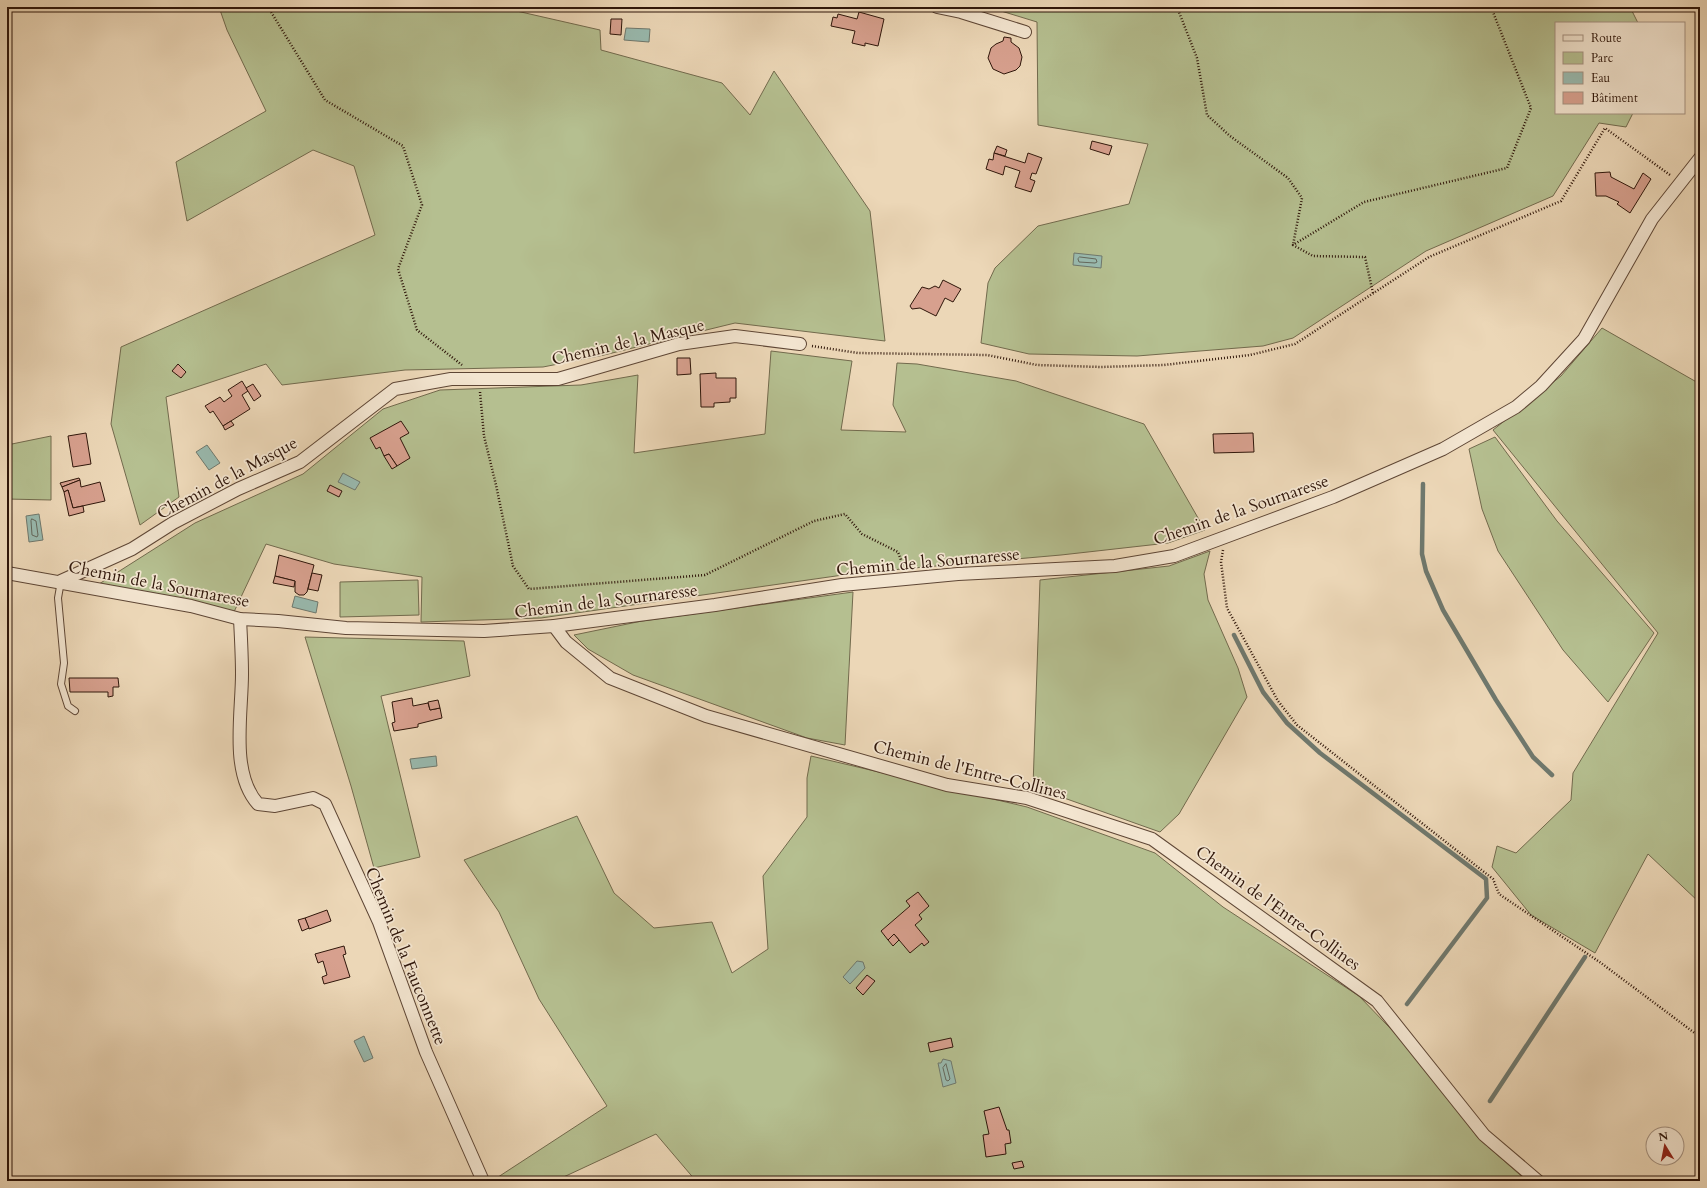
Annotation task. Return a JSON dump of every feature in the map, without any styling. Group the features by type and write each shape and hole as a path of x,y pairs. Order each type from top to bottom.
{"street":[{"path":"937,7 961,12 1025,32"},
{"name":"Chemin de la Sournaresse","path":"7,573 61,581 191,606 240,619 278,621 346,628 484,631 554,626 715,605 842,585 958,574 1116,566 1174,556 1333,497 1443,449 1516,407 1541,386 1584,339 1652,219 1700,158"},
{"name":"Chemin de la Masque","path":"61,581 132,549 173,523 238,489 300,462 395,389 452,379 558,379 679,344 735,336 800,344"},
{"name":"Chemin de la Fauconnette","path":"240,619 242,674 240,735 242,770 250,795 258,804 275,806 313,798 325,804 379,922 426,1052 483,1181"},
{"name":"Chemin de l'Entre-Collines","path":"554,626 566,642 610,678 706,716 947,785 1028,798 1152,839 1377,1001 1484,1135 1538,1181"}],"lane":[{"path":"61,581 58,598 64,664 60,684 68,706 75,711"}],"path":[{"path":"268,7 325,100 403,146 422,205 398,269 417,330 479,379 484,436 513,566 529,588 572,587 705,575 814,521 845,514 862,534 898,552 908,579"},
{"path":"1177,7 1197,58 1207,115 1230,136 1288,178 1302,198 1293,245"},
{"path":"1293,245 1364,202 1507,168 1531,108 1491,7"},
{"path":"800,344 858,353 987,355 1037,365 1101,367 1164,365 1250,355 1296,344 1429,257 1561,201 1605,128 1681,183"},
{"path":"1293,245 1313,256 1365,257 1373,293"},
{"path":"1226,536 1221,562 1227,608 1278,701 1297,724 1493,879 1499,894 1600,963 1700,1037"}],"green space":[{"path":"219,7 499,7 600,30 601,50 722,83 750,115 774,71 870,211 885,341 735,323 604,355 543,367 405,370 282,385 266,364 166,397 179,497 140,525 111,424 121,347 375,235 354,166 313,150 187,221 176,162 266,111 227,30"},
{"path":"988,7 1630,7 1638,22 1555,22 1555,114 1632,114 1626,127 1599,123 1553,196 1426,251 1293,338 1263,346 1137,356 1029,354 981,343 988,283 995,268 1038,226 1129,204 1148,144 1038,125 1037,22"},
{"path":"1602,328 1700,384 1700,903 1648,854 1595,953 1531,915 1492,867 1497,846 1516,853 1571,800 1573,773 1658,633 1493,430 1561,376"},
{"path":"771,351 852,361 841,430 906,432 893,405 897,363 917,364 1016,381 1144,424 1205,530 1168,543 1061,555 857,573 541,618 421,622 422,577 334,564 266,544 233,614 99,584 195,523 303,474 383,409 440,390 581,385 638,375 634,453 765,434"},
{"path":"51,436 51,500 7,499 7,445"},
{"path":"1495,437 1557,521 1654,633 1608,702 1563,650 1498,551 1482,509 1469,449"},
{"path":"1210,551 1204,574 1208,600 1238,668 1247,697 1179,814 1160,832 1033,787 1040,580 1169,566"},
{"path":"418,580 419,615 340,617 340,582"},
{"path":"853,592 845,745 807,738 633,675 588,649 574,635 642,621"},
{"path":"305,637 464,641 470,676 381,696 420,857 374,868 351,786"},
{"path":"811,756 1027,807 1155,853 1223,907 1359,996 1417,1056 1478,1138 1527,1181 696,1181 656,1134 555,1181 492,1181 607,1106 539,999 499,912 464,860 577,816 614,893 654,928 712,922 732,973 768,949 763,876 807,817 807,778"}],"water":[{"path":"626,28 650,29 649,42 624,40"},
{"path":"1074,253 1102,256 1101,268 1073,265"},
{"path":"207,445 220,463 209,470 196,452"},
{"path":"343,473 360,482 355,490 338,482"},
{"path":"39,514 43,540 29,542 26,516"},
{"path":"295,596 318,602 316,613 292,607"},
{"path":"436,756 437,766 412,769 410,759"},
{"path":"857,961 863,962 865,968 850,984 843,977"},
{"path":"364,1036 373,1058 364,1062 354,1041"},
{"path":"943,1059 951,1061 956,1083 943,1087 938,1063 941,1063"}],"building":[{"path":"612,7 623,7 623,11 616,11"},
{"path":"859,12 884,19 878,46 865,43 865,46 852,43 855,31 831,26 833,17 837,18 838,14 857,19"},
{"path":"611,19 622,19 621,35 610,34"},
{"path":"1004,37 1011,38 1011,42 1019,48 1022,57 1020,66 1016,70 1004,74 993,69 988,58 991,48 1003,41"},
{"path":"1092,141 1112,146 1109,155 1090,149"},
{"path":"997,146 1007,150 1005,156 994,153"},
{"path":"994,153 1025,163 1028,153 1042,158 1036,174 1032,173 1030,179 1035,181 1031,192 1015,187 1020,171 1005,166 1003,175 986,169 989,159 993,160"},
{"path":"1610,172 1611,177 1634,189 1643,173 1651,179 1630,213 1617,204 1619,202 1606,196 1596,196 1595,173"},
{"path":"943,280 961,289 953,302 945,298 936,316 920,308 912,309 910,306 922,287 929,289 935,286 939,288"},
{"path":"677,358 690,358 691,374 677,375"},
{"path":"178,364 186,372 181,378 172,371"},
{"path":"716,373 716,378 736,378 736,398 730,398 730,402 714,403 714,407 701,407 700,374"},
{"path":"242,381 248,391 242,395 250,409 223,426 213,411 210,413 205,406 220,397 224,402 232,396 228,390"},
{"path":"253,384 261,396 254,401 246,388"},
{"path":"231,421 234,425 225,430 223,426"},
{"path":"401,421 409,433 400,438 410,458 397,466 389,454 384,456 380,447 376,449 370,438"},
{"path":"86,433 91,464 73,467 68,436"},
{"path":"1253,433 1254,452 1214,453 1213,434"},
{"path":"389,454 397,466 392,469 384,456"},
{"path":"79,478 80,480 62,487 60,483"},
{"path":"80,480 81,487 100,482 105,501 73,508 68,490 64,492 62,487"},
{"path":"330,485 342,491 339,497 327,491"},
{"path":"68,490 73,508 83,506 84,512 69,516 64,492"},
{"path":"279,555 314,565 307,592 304,595 299,595 295,592 295,581 275,576"},
{"path":"312,573 322,575 318,591 308,589"},
{"path":"275,576 295,581 294,587 273,583"},
{"path":"69,678 118,678 119,687 113,687 113,696 108,697 108,692 70,692"},
{"path":"412,698 413,706 428,703 430,710 440,708 442,718 418,724 418,727 394,731 392,723 395,722 392,702"},
{"path":"438,700 440,708 430,710 428,702"},
{"path":"918,892 929,906 919,915 922,919 915,925 929,942 924,946 922,943 910,953 894,934 888,940 881,931 910,906 906,901"},
{"path":"327,910 331,921 309,929 305,918"},
{"path":"305,918 309,928 302,931 298,920"},
{"path":"894,934 899,940 893,946 888,940"},
{"path":"344,946 346,954 343,955 350,977 324,984 322,977 327,975 323,961 318,963 315,954"},
{"path":"867,975 875,981 863,995 856,988"},
{"path":"951,1038 953,1047 930,1052 928,1043"},
{"path":"999,1107 1007,1130 1009,1130 1011,1143 1005,1144 1006,1154 986,1157 983,1135 989,1134 984,1111"},
{"path":"1022,1161 1024,1167 1014,1169 1012,1163"}],"waterway":[{"path":"1423,484 1422,554 1426,571 1443,610 1496,700 1533,757 1552,775"},
{"path":"1234,635 1263,692 1287,723 1320,753 1486,879 1487,898 1407,1004"},
{"path":"1490,1101 1585,957"}]}
